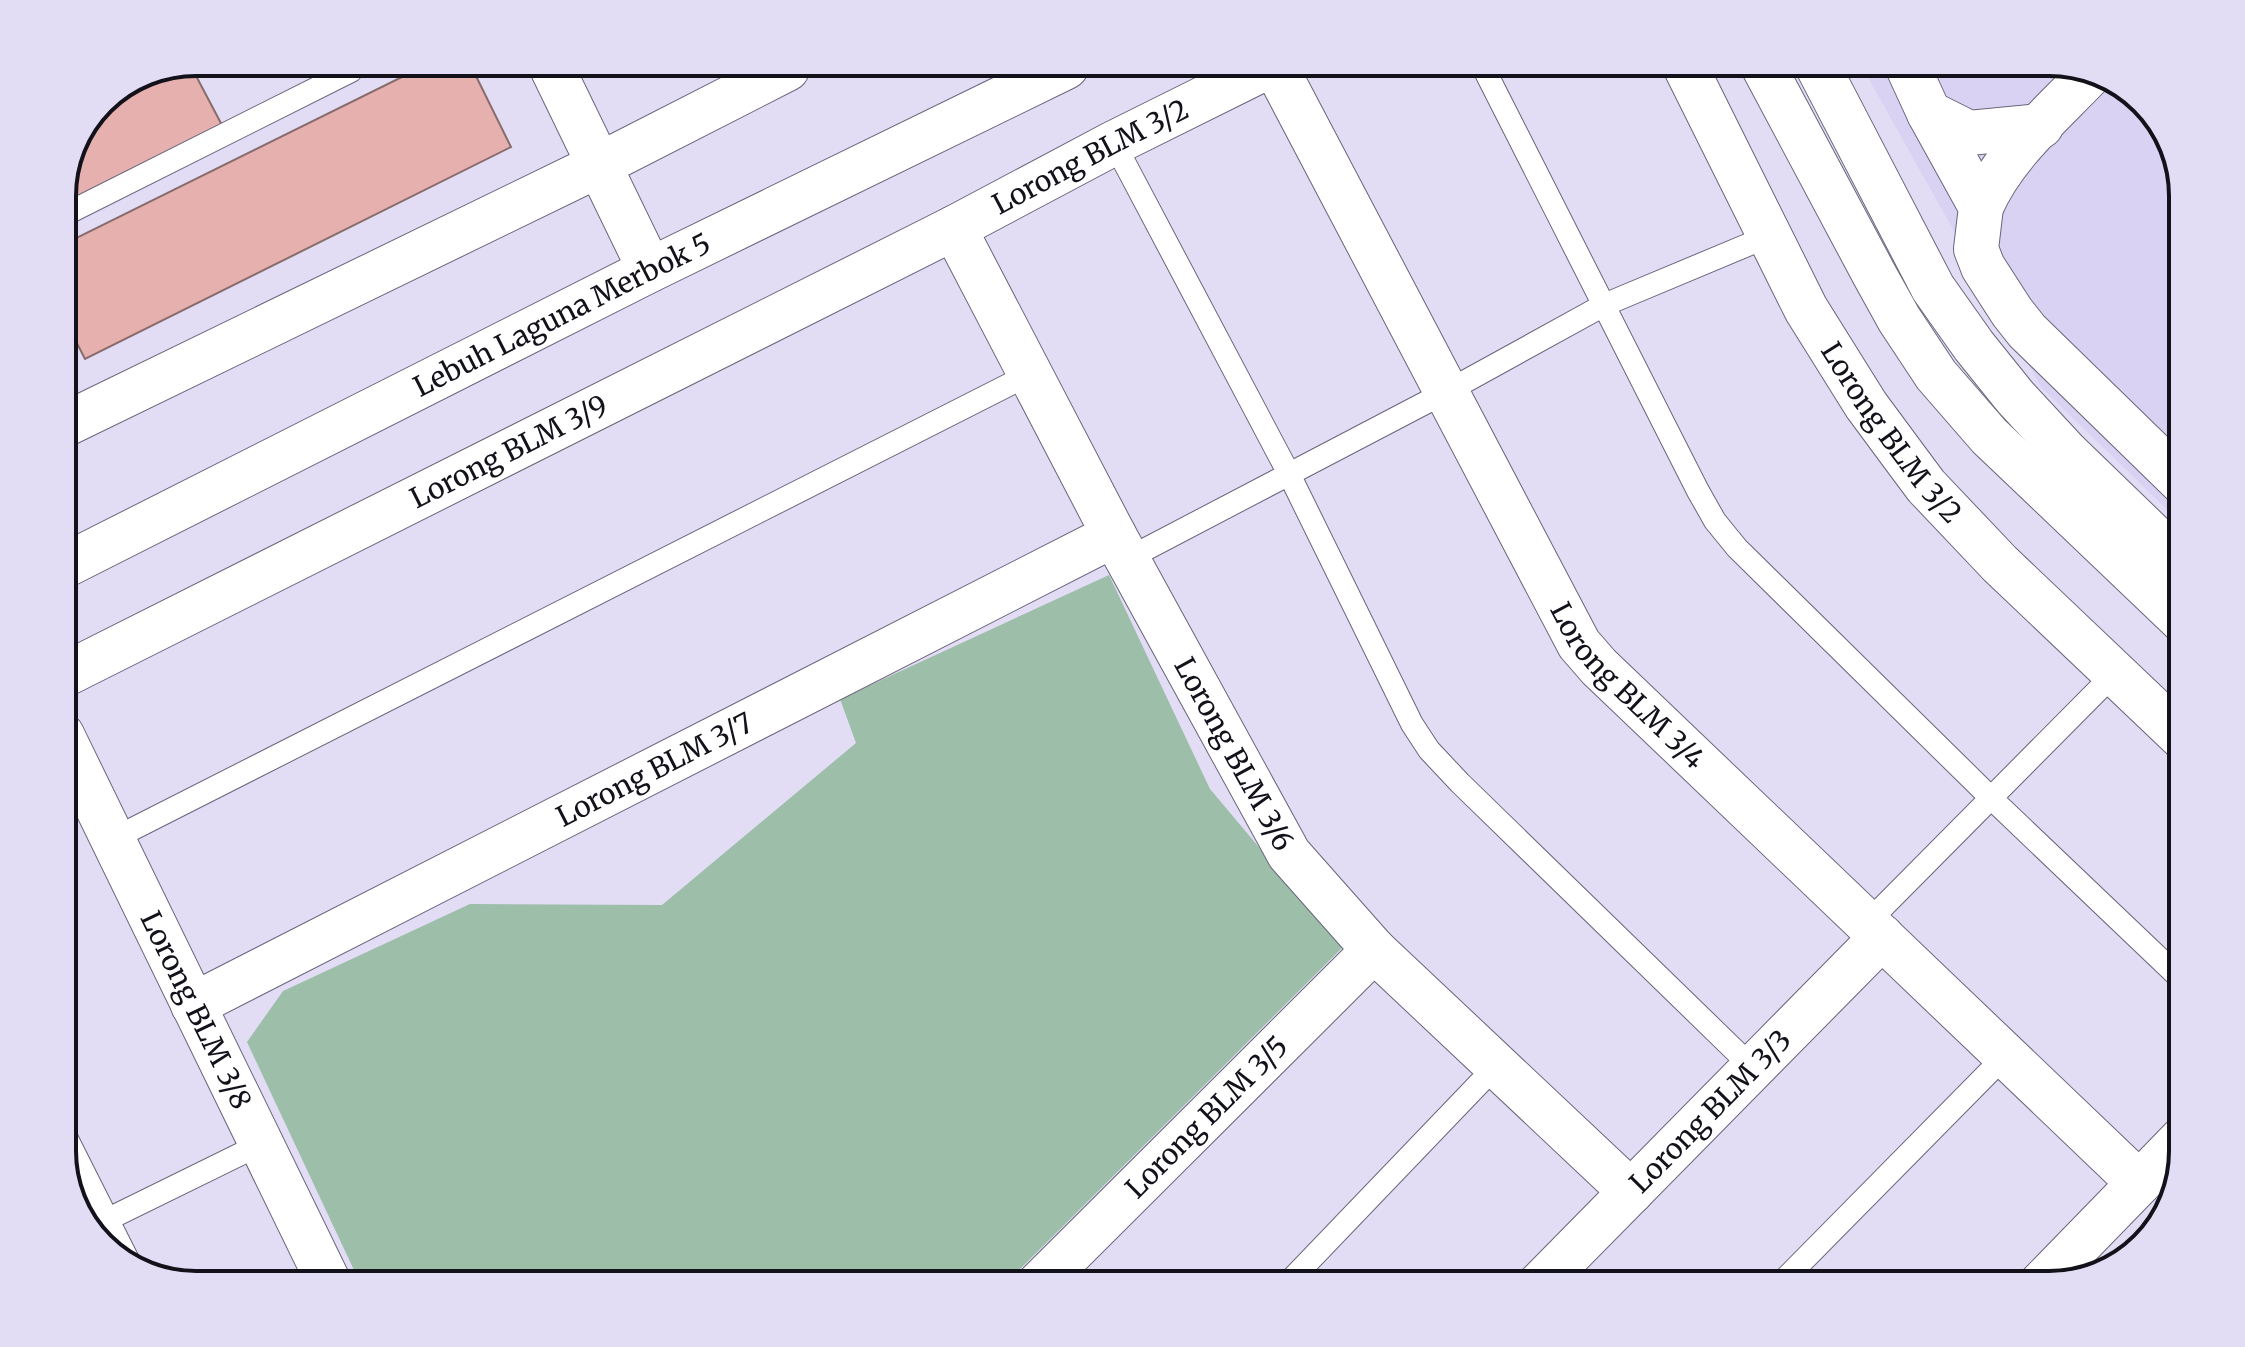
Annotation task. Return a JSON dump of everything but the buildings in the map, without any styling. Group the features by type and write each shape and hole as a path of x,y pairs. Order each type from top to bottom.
{"street":[{"path":"556,76 650,270"},
{"path":"76,413 599,165 764,76"},
{"name":"Lebuh Laguna Merbok 5","path":"76,560 650,270 1048,76"},
{"name":"Lorong BLM 3/2","path":"954,228 1114,143 1251,76"},
{"name":"Lorong BLM 3/4","path":"1277,76 1579,644 1599,667 2139,1183"},
{"name":"Lorong BLM 3/2","path":"1690,76 1806,309 1866,405 1926,486 2000,564 2169,725"},
{"path":"1768,76 1899,319 1936,375 1989,436 2169,608"},
{"path":"1823,76 1933,288 1974,346 2055,440 2169,551"},
{"path":"1912,76 1981,207"},
{"path":"2083,81 1990,186 1981,207 1976,249 1983,267 2027,331 2169,469"},
{"path":"1929,113 1969,133 2041,126"},
{"name":"Lorong BLM 3/6","path":"954,228 1121,547 1289,854 1374,950 1631,1192"},
{"name":"Lorong BLM 3/9","path":"76,669 954,228"},
{"name":"Lorong BLM 3/7","path":"193,1005 1121,547"},
{"name":"Lorong BLM 3/8","path":"76,764 323,1271"},
{"name":"Lorong BLM 3/3","path":"1553,1271 1754,1069 1874,930"},
{"name":"Lorong BLM 3/5","path":"1052,1271 1374,950"},
{"path":"2054,1271 2169,1152"}],"lane":[{"path":"76,209 337,76"},
{"path":"1488,76 1715,521 1737,548 1991,798 2169,968"},
{"path":"1114,143 1289,474 1412,724 1429,750 1754,1069"},
{"path":"1121,547 1289,474 1604,305 1769,236"},
{"path":"113,839 1030,374"},
{"path":"1874,930 1991,798 2115,673"},
{"path":"1793,1271 2006,1055"},
{"path":"1299,1271 1496,1066"},
{"path":"101,1224 261,1144"},
{"path":"77,1166 99,1221"}],"shaded area":[{"path":"1867,76 2050,76 2080,80 2122,101 2153,136 2165,165 2169,188 2169,511 2041,387"}],"green space":[{"path":"1109,575 1210,789 1343,947 1018,1271 354,1271 247,1042 283,991 470,904 662,905 856,743 840,699"}]}
